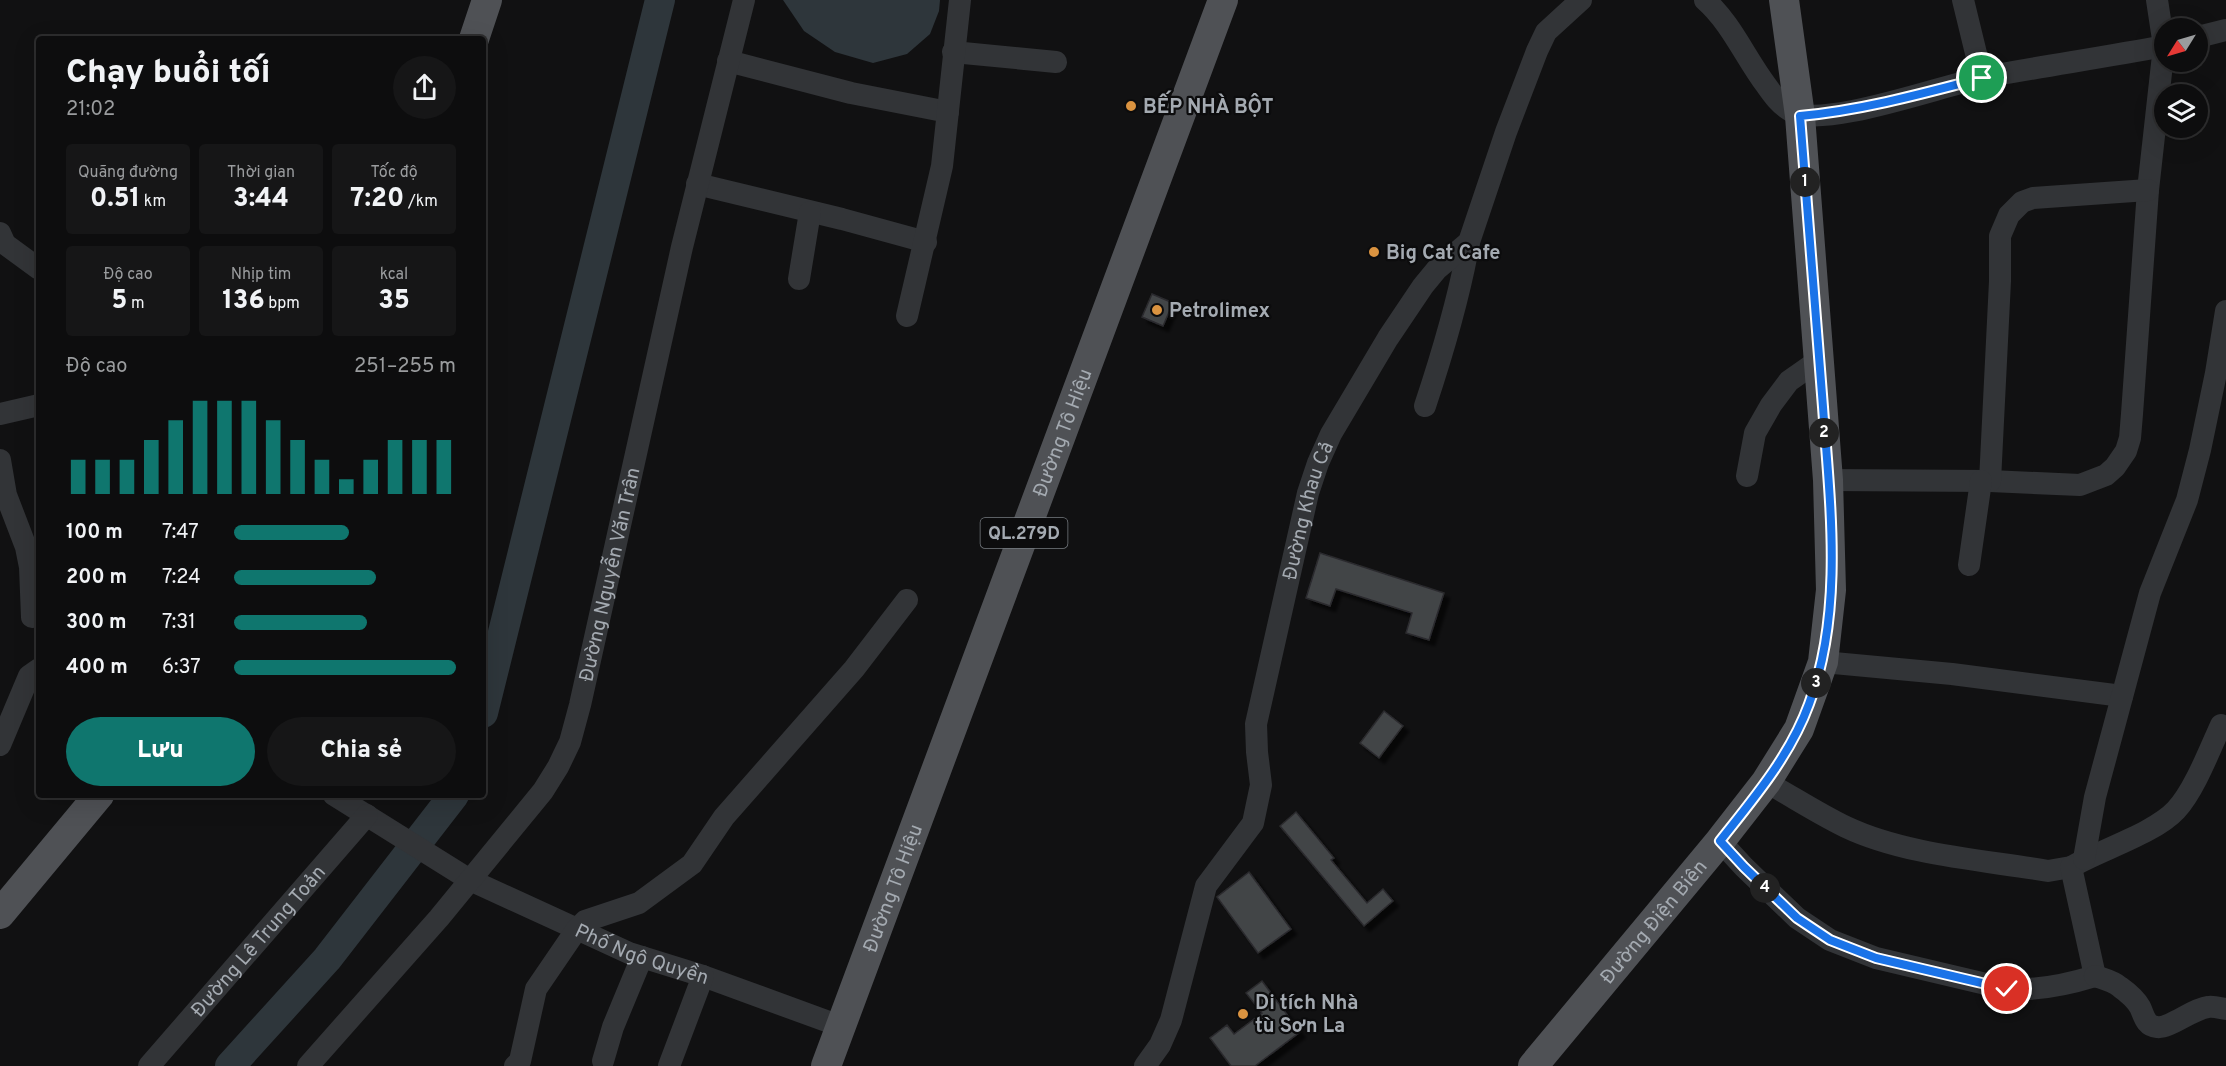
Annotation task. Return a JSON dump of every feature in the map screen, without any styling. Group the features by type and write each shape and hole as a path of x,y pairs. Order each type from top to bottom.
{"main road":[{"path":"475,36 487,0"},
{"name":"Đường Tô Hiệu","path":"826,1066 1222,0"},
{"name":"Đường Điện Biên","path":"1533,1066 1720,841 1766,782 1799,729 1810,704 1823,662 1831,590 1828,480 1800,116 1784,0"},
{"path":"0,914 97,798"}],"street":[{"name":"Đường Nguyễn Văn Trân","path":"308,1066 439,918 461,874 543,791 570,742 697,184 744,0"},
{"path":"907,316 942,166 960,0"},
{"path":"1425,406 1444,350 1469,242 1506,132 1537,51 1546,32 1581,0"},
{"path":"1705,0 1724,19 1745,55 1780,104 1800,116 1842,112 1888,103 1982,78 2154,48"},
{"path":"1963,0 1982,78"},
{"path":"2157,0 2160,18"},
{"path":"2208,34 2226,30"},
{"path":"953,52 1056,62"},
{"path":"728,61 850,93 948,112"},
{"path":"1828,480 1985,481 2080,485 2092,483 2115,467 2126,451 2130,438 2148,190 2161,72"},
{"path":"697,184 926,242"},
{"path":"1969,565 1985,481 2000,281 2000,236 2009,214 2022,202 2033,198 2148,190"},
{"path":"799,279 810,212"},
{"path":"0,233 6,244 36,267"},
{"name":"Đường Khau Cả","path":"1145,1066 1160,1045 1171,1020 1206,886 1253,823 1261,785 1256,724 1308,493 1318,463 1331,434 1364,378 1423,286 1437,269 1469,242"},
{"path":"2095,976 2078,863 2150,593 2187,500 2216,373 2226,311"},
{"path":"1748,476 1755,433 1771,405 1789,381 1819,360"},
{"path":"0,414 36,406"},
{"path":"0,460 6,495 26,548 30,567 32,617"},
{"path":"515,1066 520,1061 536,989 576,929 585,921 639,903 692,864 724,817 854,669 907,600"},
{"path":"1823,662 1952,674 2122,696"},
{"path":"0,745 29,676 36,671"},
{"path":"1766,782 1846,827 1904,846 2048,871 2078,863 2155,826 2178,809 2202,768 2221,725"},
{"path":"339,798 367,815"},
{"name":"Phố Ngô Quyền","path":"367,815 461,874 576,929 642,957 703,976 840,1026"},
{"name":"Đường Lê Trung Toản","path":"149,1066 367,815"},
{"path":"1720,841 1797,918 1830,940 1861,954 2007,989 2022,990 2062,986 2095,976 2116,983 2139,1006 2144,1019 2150,1025 2158,1028 2210,1006 2226,1009"},
{"path":"603,1061 613,1027 642,957"},
{"path":"669,1066 703,976"}],"shaded area":[{"path":"783,0 940,0 939,11 930,34 907,54 873,63 835,52 804,31"}],"building":[{"name":"Petrolimex","path":"1152,294 1173,303 1163,326 1142,317"},
{"path":"1320,553 1444,593 1429,640 1406,633 1412,613 1336,589 1330,606 1306,598"},
{"path":"1384,711 1403,726 1379,758 1360,743"},
{"path":"1296,812 1334,858 1331,860 1367,903 1383,889 1393,901 1364,926 1280,826"},
{"path":"1249,872 1291,929 1258,953 1217,897"},
{"path":"1262,981 1300,1032 1255,1066 1231,1066 1210,1038 1227,1025 1234,1034 1262,1013 1246,993"}],"waterway":[{"path":"486,701 660,0"},
{"path":"230,1066 327,959 452,798"}],"place":[{"name":"BẾP NHÀ BỘT","path":"1131,106"},
{"name":"Big Cat Cafe","path":"1374,252"},
{"name":"Petrolimex","path":"1157,310"},
{"name":"Di tích Nhà tù Sơn La","path":"1243,1014"}],"route":[{"path":"1982,78 1888,103 1842,112 1800,116 1828,480 1831,590 1829,619 1823,662 1810,704 1799,729 1766,782 1720,841 1797,918 1830,940 1861,954 2007,989"}]}
